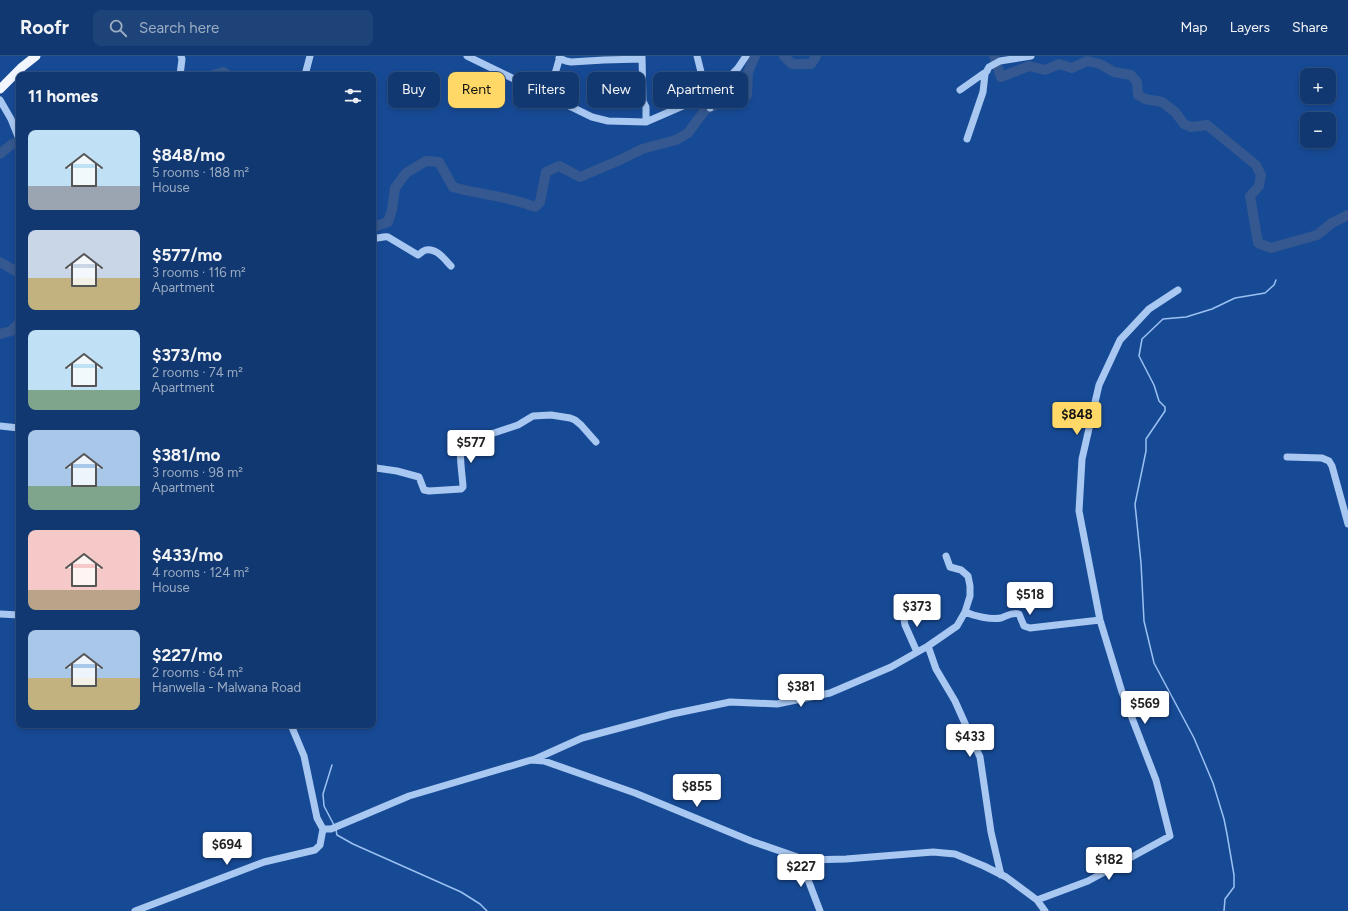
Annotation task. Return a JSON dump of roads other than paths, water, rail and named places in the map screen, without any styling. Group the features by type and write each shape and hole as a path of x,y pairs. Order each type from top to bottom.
{"main road":[{"path":"17,72 36,56"},
{"path":"0,89 16,73"}],"street":[{"path":"180,56 182,59 180,72"},
{"path":"306,72 310,56"},
{"path":"467,56 513,79"},
{"path":"697,56 701,72"},
{"path":"734,72 746,56"},
{"path":"960,90 1000,62 1031,56"},
{"path":"556,72 560,57 571,62 642,58 643,101 646,107 646,122"},
{"path":"967,139 983,92 985,74 990,68"},
{"path":"0,100 16,131"},
{"path":"573,108 592,117 608,121 646,122 679,108"},
{"path":"376,239 383,236 388,237 418,255 426,250 433,250 440,254 451,266"},
{"path":"1037,900 1088,881 1170,836 1156,780 1122,692 1100,620 1079,511 1082,459 1099,385 1120,340 1149,310 1178,290"},
{"path":"376,468 397,471 419,478 424,490 461,489 463,487 461,456 462,444 518,425 533,416 551,414 570,418 581,425 596,442"},
{"path":"0,426 16,428"},
{"path":"1287,457 1322,458 1329,461 1332,466 1348,524"},
{"path":"323,829 331,829 340,826 409,796 531,760 582,738 672,714 730,702 777,704 830,693 891,667 928,646 957,626 965,612 970,596 968,576 961,570 950,567 946,556"},
{"path":"902,608 905,625 917,652"},
{"path":"965,612 973,616 999,618 1015,612 1019,614 1024,626 1030,628 1100,620"},
{"path":"0,614 16,615"},
{"path":"928,646 936,668 955,701 980,757 991,832 1001,874"},
{"path":"135,911 264,862 315,850 320,845 323,829 317,818 304,756 292,728"},
{"path":"531,760 544,761 635,793 751,841 806,860 933,852 954,854 1006,877 1037,900 1045,911"},
{"path":"806,860 807,877 820,911"}],"waterway":[{"path":"376,226 388,222 392,210 395,188 406,173 426,161 439,162 453,187 515,200 535,207 540,202 546,172 559,166 580,177 642,149 676,140 688,133 705,110 719,103 735,103 747,95 748,72 755,56"},
{"path":"784,56 792,64 811,64 816,56"},
{"path":"994,56 1001,77 1029,66 1045,70 1059,64 1072,68 1087,61 1100,64 1114,72 1131,75 1137,82 1138,95 1145,99 1162,102 1175,112 1184,124 1191,127 1207,125 1256,165 1261,175 1259,186 1250,196 1258,243 1271,248 1317,235 1332,223 1348,215"},
{"path":"0,154 12,144 16,143"},
{"path":"0,262 16,271"},
{"path":"1224,911 1225,899 1234,887 1234,875 1224,819 1213,783 1194,738 1154,663 1144,621 1141,563 1135,504 1146,451 1146,439 1165,411 1165,407 1159,401 1154,385 1139,356 1142,339 1163,319 1186,317 1212,309 1235,298 1265,293 1274,285 1276,280"},
{"path":"0,334 11,331 16,326"},
{"path":"332,765 323,794 324,806 334,825"},
{"path":"336,830 337,835 353,844 461,892 480,904 487,911"}]}
